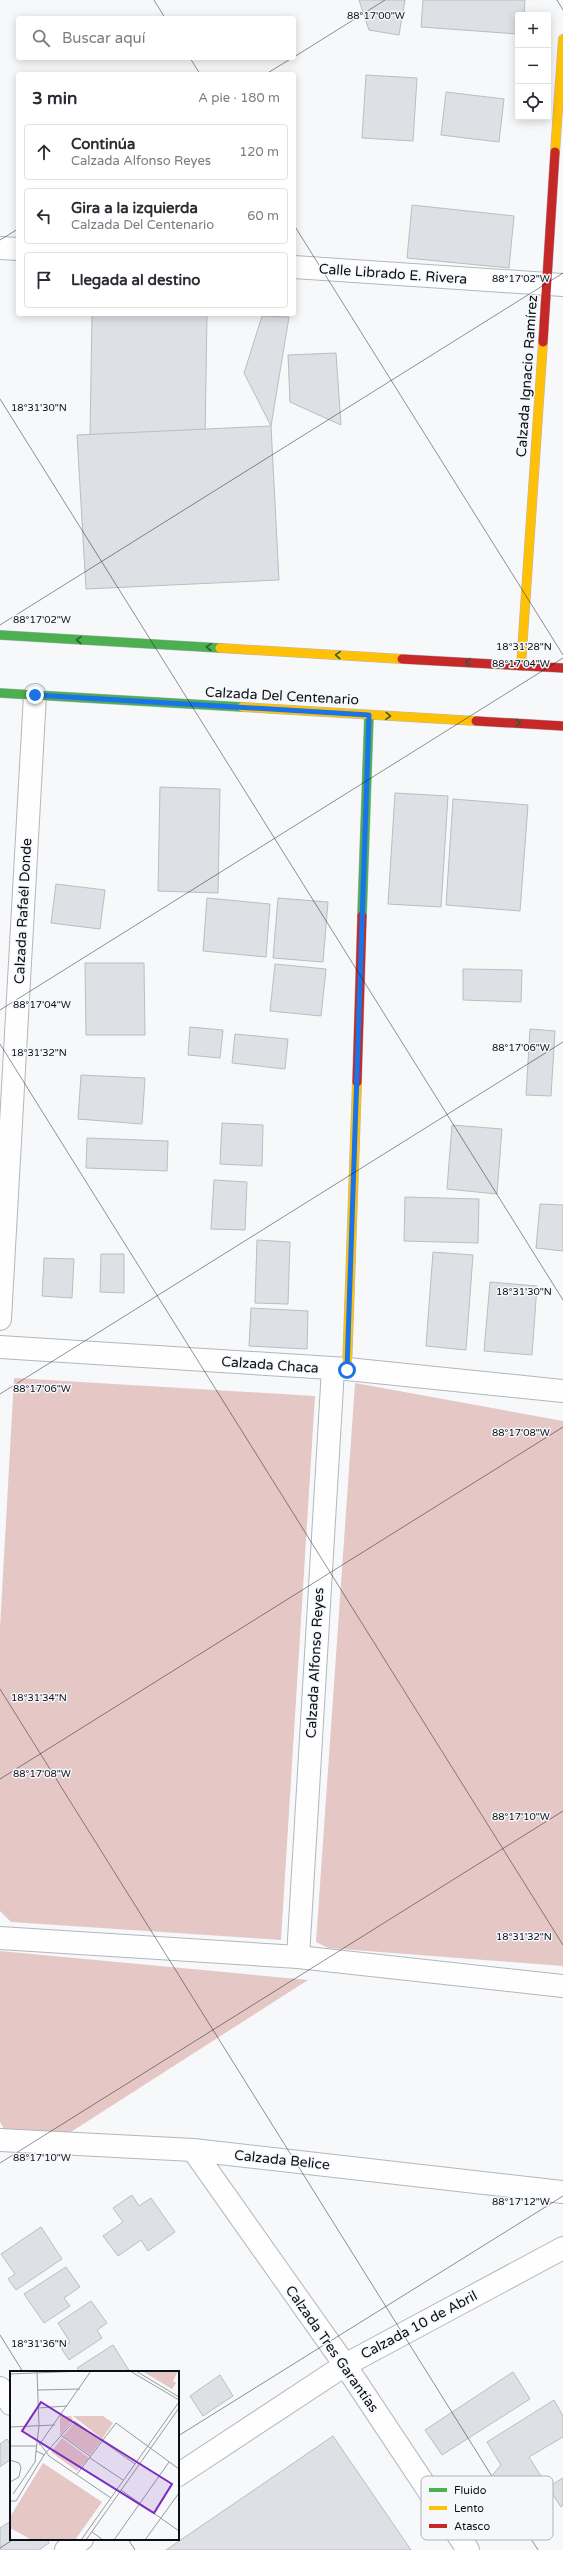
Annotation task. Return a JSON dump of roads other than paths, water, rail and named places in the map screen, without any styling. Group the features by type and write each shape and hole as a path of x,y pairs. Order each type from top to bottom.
{"street":[{"name":"Calzada Ignacio Ramírez","path":"521,666 555,284 563,39"},
{"path":"0,248 16,249"},
{"name":"Calle Librado E. Rivera","path":"296,267 555,284"},
{"path":"0,635 563,668"},
{"name":"Calzada Del Centenario","path":"0,693 563,726"},
{"name":"Calzada Rafaél Donde","path":"0,1319 35,695"},
{"name":"Calzada Alfonso Reyes","path":"298,1957 340,1369 369,715"},
{"name":"Calzada Chaca","path":"0,1347 340,1369 563,1391"},
{"path":"0,1938 298,1957 563,1986"},
{"name":"Calzada Belice","path":"0,2140 193,2150 563,2192"},
{"name":"Calzada Tres Garantías","path":"193,2150 345,2365 421,2479"},
{"name":"Calzada 10 de Abril","path":"179,2474 345,2365 563,2248"},
{"path":"0,2388 10,2403"},
{"path":"66,2550 81,2540"},
{"name":"Calzada Tres Garantías","path":"461,2540 468,2550"}]}
